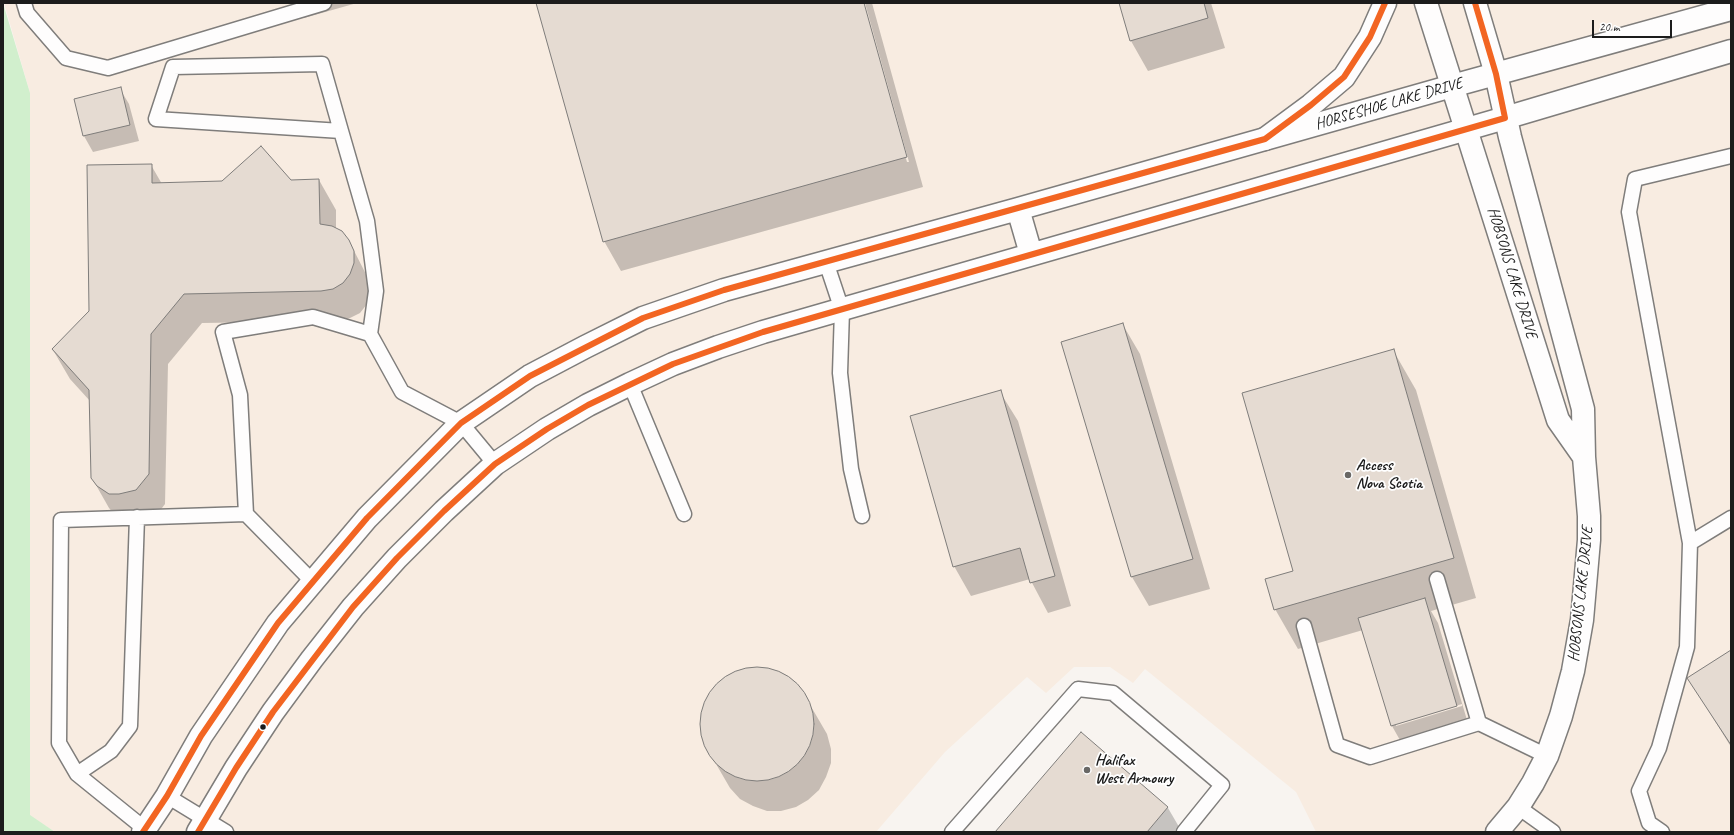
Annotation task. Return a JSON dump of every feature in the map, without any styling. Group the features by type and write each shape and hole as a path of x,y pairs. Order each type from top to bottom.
{"street":[{"path":"1265,139 1311,105 1344,77 1370,37 1385,3"},
{"name":"HOBSONS LAKE DRIVE","path":"1426,3 1558,420 1584,457"},
{"name":"HOBSONS LAKE DRIVE","path":"1475,3 1496,74 1505,118 1583,409 1584,457 1588,489 1589,540 1582,620 1578,647 1567,695 1547,756 1518,807 1497,832"},
{"name":"HORSESHOE LAKE DRIVE","path":"144,830 167,796 201,736 274,629 367,518 461,423 530,376 585,346 643,318 724,290 1731,9"},
{"path":"202,825 236,768 273,712 353,607 397,558 444,511 495,464 547,429 588,405 673,364 718,347 1031,254 1505,118 1731,51"},
{"path":"1018,209 1031,254"}],"lane":[{"path":"24,3 27,13 66,58 108,68 324,3"},
{"path":"342,131 156,119 173,66 322,64 342,131 367,221 376,291 370,334 402,392 461,423 495,464"},
{"path":"1662,832 1649,823 1639,791 1660,748 1687,647 1690,543 1629,212 1635,179 1731,156"},
{"path":"826,262 842,310 840,373 851,469 862,516"},
{"path":"313,582 246,514 240,395 223,332 313,317 370,334"},
{"path":"630,384 684,514"},
{"path":"144,830 77,774 59,743 61,520 246,514"},
{"path":"77,774 111,751 130,726 138,517"},
{"path":"1690,543 1731,518"},
{"path":"1437,579 1480,723"},
{"path":"1304,626 1337,745 1370,757 1480,723 1547,756"},
{"path":"952,832 1078,690 1113,692 1222,785 1184,832"},
{"path":"167,796 202,825 226,832"},
{"path":"1518,807 1553,832"}],"shaded area":[{"path":"4,3 1731,3 1731,832 1316,832 1296,792 1145,669 1133,683 1110,667 1074,667 1046,693 1027,677 945,752 876,832 55,832 30,816 30,93"}],"green space":[{"path":"3,3 30,93 30,815 55,832 3,832"}],"building":[{"path":"536,3 864,3 907,157 603,242"},
{"path":"1119,3 1204,3 1208,18 1130,41"},
{"path":"121,87 130,125 83,136 74,99"},
{"path":"261,146 291,180 319,179 320,224 332,226 342,231 349,240 354,251 354,263 350,274 343,283 333,289 321,291 184,294 151,334 149,474 136,490 119,494 109,494 97,486 91,478 89,390 52,349 89,311 87,165 152,164 152,183 222,181"},
{"path":"1123,323 1193,559 1131,577 1061,342"},
{"name":"Access Nova Scotia","path":"1394,349 1454,558 1274,610 1265,579 1293,571 1242,393"},
{"path":"1001,390 1055,576 1030,583 1020,548 953,567 910,416"},
{"path":"1425,598 1457,706 1391,726 1358,618"},
{"path":"1731,650 1731,745 1687,678"},
{"path":"757,667 779,671 797,684 810,702 814,724 810,746 797,764 779,777 757,781 735,777 717,764 704,746 700,724 704,702 717,684 735,671"},
{"name":"Halifax West Armoury","path":"1081,732 1168,807 1147,832 995,832"}],"transit line":[{"path":"143,832 167,796 201,736 278,623 367,518 461,423 530,376 643,318 724,290 1265,139 1311,105 1344,77 1370,37 1385,3"},
{"path":"198,832 236,768 273,712 353,607 397,558 444,511 495,464 547,429 588,405 673,364 763,332 1505,118 1496,74 1475,3"}],"place":[{"name":"Access Nova Scotia","path":"1348,475"},
{"name":"Halifax West Armoury","path":"1087,770"}]}
